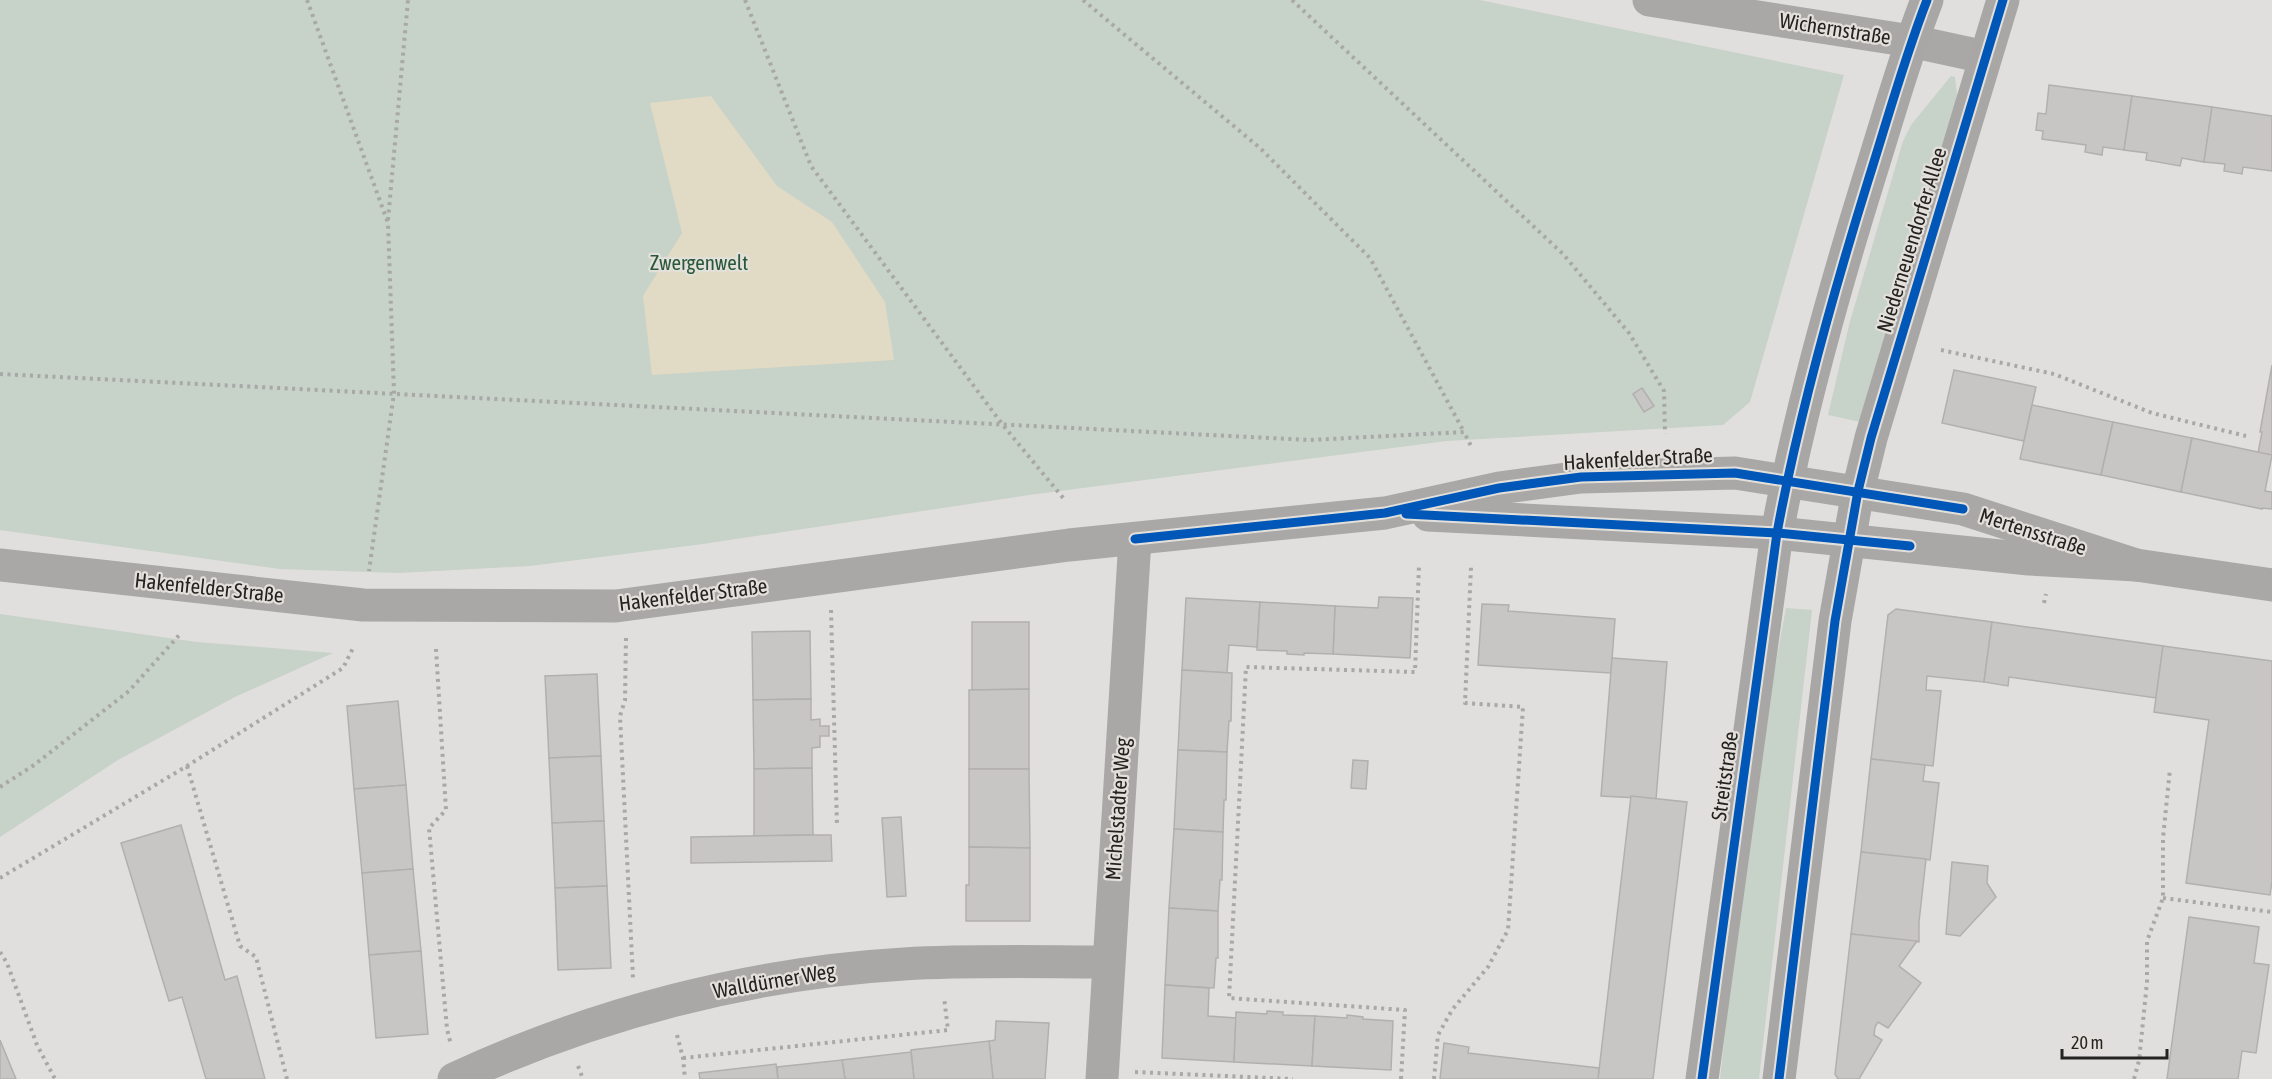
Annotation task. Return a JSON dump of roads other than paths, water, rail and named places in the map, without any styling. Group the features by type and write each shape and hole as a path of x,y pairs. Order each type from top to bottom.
{"main road":[{"path":"1787,479 1800,422 1849,244 1911,41 1926,0"},
{"name":"Niederneuendorfer Allee","path":"1858,491 1871,438 2003,0"},
{"name":"Streitstraße","path":"1702,1079 1777,533 1787,479"},
{"path":"1779,1079 1830,655 1858,491"}],"street":[{"name":"Wichernstraße","path":"1649,0 1911,41 1985,57"},
{"name":"Hakenfelder Straße","path":"0,565 363,605 616,606 1058,546 1385,513 1498,488 1581,477 1735,472 1858,491"},
{"name":"Mertensstraße","path":"1858,491 1963,509 2136,565"},
{"name":"Hakenfelder Straße","path":"1385,513 1777,533"},
{"name":"Mertensstraße","path":"1777,533 2029,559 2136,565 2272,585"},
{"name":"Michelstadter Weg","path":"1101,1079 1135,539"},
{"name":"Walldürner Weg","path":"453,1064 492,1062 555,1037 628,1014 711,990 778,978 906,963 1108,962"}],"park label":[{"name":"Zwergenwelt","path":"699,263"}]}
